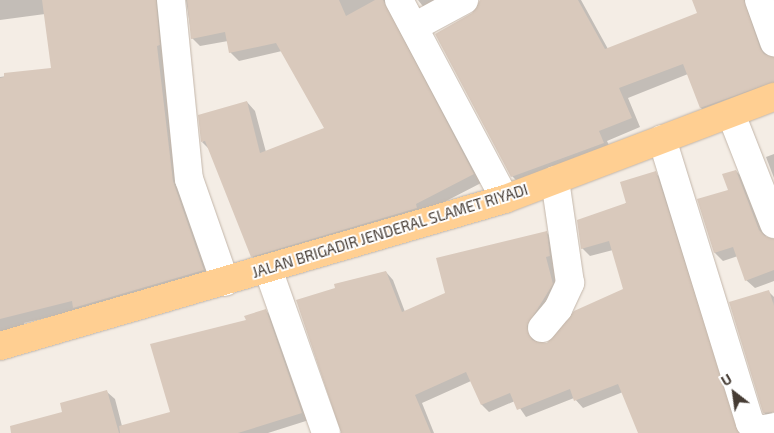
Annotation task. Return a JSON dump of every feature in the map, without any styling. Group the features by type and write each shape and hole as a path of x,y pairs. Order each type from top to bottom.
{"main road":[{"name":"JALAN BRIGADIR JENDERAL SLAMET RIYADI","path":"0,346 505,199 774,98"}],"street":[{"path":"171,0 189,179 225,282"},
{"path":"399,0 505,199"},
{"path":"414,26 464,0"},
{"path":"759,0 774,42"},
{"path":"731,114 774,224"},
{"path":"662,139 750,423 760,430 774,427"},
{"path":"542,328 558,309 570,283 555,180"},
{"path":"268,269 326,433"}],"building":[{"path":"42,0 156,0 160,45 157,46 173,181 204,270 73,308 72,301 0,319 0,78 4,77 4,73 51,68"},
{"path":"187,0 339,0 346,16 375,0 383,0 474,174 416,204 417,208 251,257 205,141 201,142 198,115 247,101 260,153 324,128 276,43 229,53 225,32 191,39"},
{"path":"480,0 578,0 605,49 697,13 692,0 744,0 760,48 764,54 774,57 774,82 700,108 683,64 619,88 632,118 599,131 604,143 511,177 435,34 472,13"},
{"path":"736,170 759,230 765,236 774,239 774,270 745,281 733,247 714,253 697,199 728,190 722,174"},
{"path":"656,171 739,433 638,433 618,384 574,401 570,389 517,410 510,393 481,405 466,372 415,395 431,433 341,433 296,300 335,288 334,284 386,271 402,312 445,293 436,258 547,231 550,256 546,257 553,284 527,326 532,340 547,343 574,311 623,289 609,241 581,249 577,220 626,203 620,182"},
{"path":"769,290 774,306 774,412 763,413 729,302"},
{"path":"266,309 302,413 238,433 120,433 119,426 170,412 150,344 246,320 244,316"},
{"path":"107,390 119,433 11,433 10,426 62,412 60,403"}]}
